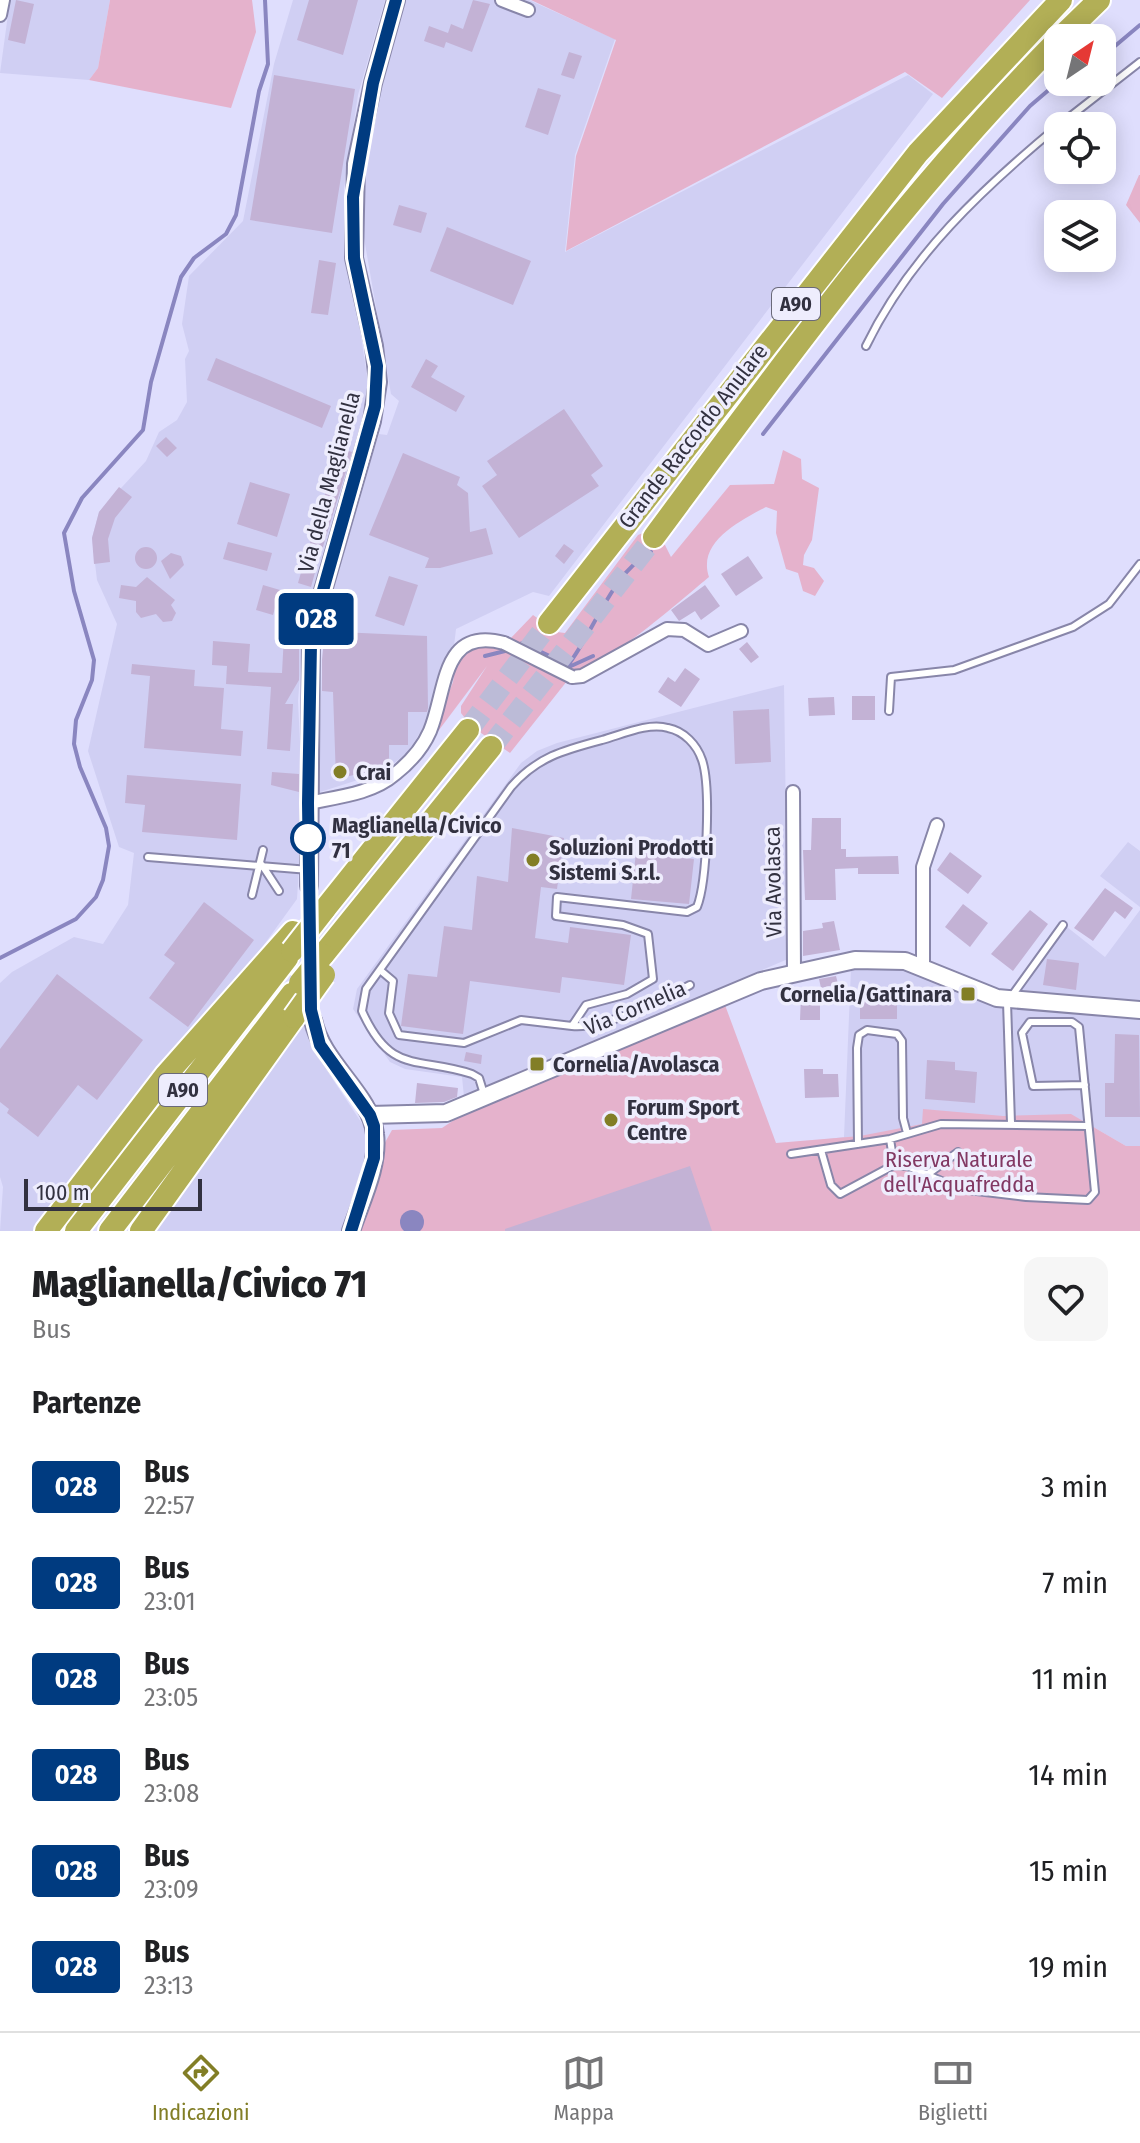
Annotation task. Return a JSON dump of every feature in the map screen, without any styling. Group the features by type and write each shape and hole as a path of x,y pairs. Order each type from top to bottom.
{"highway":[{"name":"Grande Raccordo Anulare","path":"549,623 871,210 962,103 1061,0"},
{"name":"Grande Raccordo Anulare","path":"1074,24 1099,0"},
{"name":"Grande Raccordo Anulare","path":"654,537 768,382 886,234 978,125 1044,55"},
{"path":"46,1231 181,1057 292,941 316,891 371,850 468,730"},
{"name":"A90","path":"110,1231 292,994 323,965 367,901 491,747"},
{"name":"A90","path":"76,1231 292,941"},
{"path":"141,1231 303,1018 323,965"}],"street":[{"path":"0,15 3,0"},
{"name":"Via della Maglianella","path":"316,891 308,803 309,679 314,626 377,394 374,346 354,258 353,197 373,83 396,0"},
{"path":"502,0 528,10"},
{"path":"308,803 371,788 396,773 429,734 451,661 459,648 476,640 504,643 572,677 582,676 667,629 684,630 712,645 741,631"},
{"name":"Via Avolasca","path":"793,792 794,972"},
{"path":"923,966 923,867 937,825"},
{"name":"Via Cornelia","path":"370,1115 437,1115 679,1013 794,972 863,960 899,960 923,966 986,995 1008,999 1140,1010"},
{"path":"303,1018 326,1056 370,1115 375,1151 351,1231"}],"lane":[{"path":"1076,112 1140,62"},
{"path":"866,346 887,302 940,237 1011,165 1044,138"},
{"path":"889,711 891,677 954,670 1073,627 1109,604 1140,564"},
{"path":"485,1097 479,1078 463,1071 413,1064 387,1049 366,1019 362,1005 366,989 511,787 530,767 561,750 654,726 669,728 690,741 701,758 705,772 707,804 699,904 687,912 557,897 556,916 631,926 652,940 653,979 627,994 586,1005 572,1026"},
{"path":"252,895 262,865 263,850"},
{"path":"148,857 262,865 316,891"},
{"path":"262,865 279,891"},
{"path":"1011,1123 1008,999 1063,925"},
{"path":"380,970 393,981 389,1013 399,1035 464,1043 521,1020 572,1026 599,1022 672,995 690,985"},
{"path":"672,995 679,1013"},
{"path":"821,1150 831,1185 840,1194 894,1165 928,1174 960,1189 1088,1200 1095,1192 1085,1085 1076,1023 1030,1022 1025,1026 1022,1033 1033,1086 1085,1085"},
{"path":"858,1144 857,1048 859,1035 867,1030 897,1034 902,1041 903,1118 907,1133"},
{"path":"791,1154 890,1139 941,1124 1087,1126"},
{"path":"890,1139 894,1165"},
{"path":"928,1174 958,1152"}],"shaded area":[{"path":"10,0 110,0 98,68 89,80 0,73"},
{"path":"293,0 385,0 358,95 344,189 350,264 369,389 352,468 303,636 298,701 303,804 297,899 253,960 149,1079 36,1231 0,1231 3,1187 0,1177 0,983 12,972 74,937 103,944 128,905 134,853 119,847 88,751 117,624 97,580 92,538 99,512 146,461 159,432 177,420 187,402 185,359 189,351 182,324 189,276 243,221 274,64"},
{"path":"403,0 529,0 615,39 575,155 565,252 908,75 933,94 549,596 533,592 456,629 454,646 426,723 408,752 383,772 317,793 325,603 379,434 387,435 399,401 391,394 364,238 364,182 385,69"},
{"path":"784,685 788,959 464,1097 462,1077 405,1069 390,1062 353,1009 357,989 521,763 537,751 557,743"},
{"path":"1128,842 1140,851 1140,907 1100,876"},
{"path":"1140,910 1140,1004 1019,992 1067,927 1105,957"},
{"path":"851,968 915,969 1000,1004 1082,1015 1140,1017 1140,1146 1126,1146 1095,1128 821,1140 844,1137"},
{"path":"302,1020 320,1060 367,1131 368,1149 346,1231 155,1231"},
{"path":"408,1211 416,1211 423,1218 423,1226 419,1231 405,1231 401,1226 401,1218"}],"green space":[{"path":"110,0 252,0 256,32 231,108 89,80 98,68"},
{"path":"531,0 1030,0 942,98 905,72 566,251 576,156 616,40"},
{"path":"1140,175 1140,223 1126,205"},
{"path":"783,450 801,459 802,479 819,488 812,540 804,555 803,565 814,568 824,581 815,596 803,591 798,573 786,569 776,533 777,511 766,507 733,526 715,543 709,553 709,577 641,633 600,661 571,671 509,640 533,615 557,632 565,633 638,535 645,532 665,545 671,557 730,485 774,484"},
{"path":"475,643 512,651 567,681 510,753 471,726 461,713 461,706 487,666 427,746 453,682 456,661"},
{"name":"Riserva Naturale dell'Acquafredda","path":"725,1005 776,1143 860,1136 922,1124 923,1109 1003,1116 1071,1114 1126,1146 1140,1146 1140,1231 359,1231 383,1146 392,1130 442,1128 466,1112"}],"building":[{"path":"16,0 34,4 25,44 8,40"},
{"path":"309,0 358,0 343,55 297,40"},
{"path":"473,0 490,4 472,52 446,42 444,48 424,41 429,26 448,33 451,24 463,29"},
{"path":"569,52 582,56 574,79 561,75"},
{"path":"274,75 355,89 332,233 250,220"},
{"path":"538,88 561,95 548,135 525,127"},
{"path":"399,205 427,213 421,233 393,225"},
{"path":"447,227 531,261 513,305 430,271"},
{"path":"319,260 336,263 328,315 311,313"},
{"path":"216,358 331,406 322,428 207,380"},
{"path":"426,359 438,366 431,377 465,396 456,412 411,387"},
{"path":"564,409 603,466 591,475 599,486 519,538 482,486 497,475 487,461"},
{"path":"166,437 177,448 167,457 156,446"},
{"path":"339,448 352,452 322,550 309,546"},
{"path":"403,453 460,477 457,485 468,493 470,532 486,528 493,554 440,568 425,568 429,558 369,535"},
{"path":"250,482 290,494 277,537 237,524"},
{"path":"119,487 132,497 115,518 108,539 110,562 94,564 92,538 99,512"},
{"path":"228,542 272,553 267,571 223,559"},
{"path":"564,544 574,551 564,564 555,556"},
{"path":"146,547 154,550 157,558 154,566 146,569 138,566 135,558 138,550"},
{"path":"171,553 181,556 184,565 170,579 161,561"},
{"path":"748,556 763,578 736,596 721,574"},
{"path":"304,562 317,565 311,587 298,583"},
{"path":"389,576 418,585 404,626 375,616"},
{"path":"147,577 175,600 171,605 176,613 172,621 163,622 156,614 141,618 136,612 136,601 119,598 121,585 136,587"},
{"path":"263,585 280,590 273,615 256,610"},
{"path":"705,585 720,606 701,620 695,611 679,621 671,610"},
{"path":"340,632 427,636 428,708 427,712 408,712 408,745 389,745 389,767 336,779 333,692 322,691 322,660 324,638 339,639"},
{"path":"284,635 299,640 299,680 285,704 293,704 290,751 267,749 271,687 226,684 227,666 212,665 213,641 250,644 248,672 282,673"},
{"path":"747,642 759,657 751,663 739,649"},
{"path":"132,664 195,670 194,686 224,688 221,729 243,731 241,756 144,748 150,676 131,674"},
{"path":"685,668 700,679 681,707 658,692 668,677 675,682"},
{"path":"852,696 875,696 875,720 852,720"},
{"path":"834,697 835,715 809,716 808,698"},
{"path":"769,709 771,762 735,764 733,711"},
{"path":"272,772 299,774 299,792 271,785"},
{"path":"127,775 241,784 237,840 142,832 145,805 125,803"},
{"path":"812,818 841,818 841,849 846,849 846,857 898,856 899,874 858,874 858,868 835,869 836,900 805,900 803,850 811,850"},
{"path":"512,828 564,838 557,889 541,887 535,938 568,943 570,927 631,935 624,985 562,977 560,993 470,981 463,1034 401,1026 408,974 437,977 444,926 472,930 477,876 508,882"},
{"path":"636,852 694,859 689,904 631,899"},
{"path":"950,852 982,876 968,894 937,870"},
{"path":"1105,888 1133,908 1125,919 1115,911 1093,941 1074,928"},
{"path":"204,902 254,940 188,1027 149,998 175,963 164,955"},
{"path":"963,904 988,923 970,947 945,927"},
{"path":"1030,910 1048,924 1013,971 991,954"},
{"path":"834,921 840,950 803,956 803,931 823,928 822,923"},
{"path":"1047,959 1079,963 1076,990 1043,985"},
{"path":"57,974 143,1040 97,1100 78,1085 38,1137 7,1113 9,1109 0,1102 0,1049"},
{"path":"836,976 838,984 821,988 819,979"},
{"path":"801,995 820,996 820,1020 800,1020"},
{"path":"860,997 897,997 897,1019 860,1019"},
{"path":"1115,1034 1139,1035 1140,1117 1105,1117 1105,1083 1114,1083"},
{"path":"466,1052 482,1055 481,1064 464,1061"},
{"path":"927,1060 955,1062 955,1070 977,1072 975,1103 925,1099"},
{"path":"804,1069 823,1069 823,1074 838,1074 839,1097 805,1098"},
{"path":"417,1083 458,1088 457,1097 444,1102 415,1103"},
{"path":"690,1166 712,1231 505,1231 505,1229"}],"waterway":[{"path":"0,958 76,919 96,897 103,880 109,846 106,828 80,767 74,744 76,720 92,680 94,660 74,591 64,533 82,498 143,430 151,382 181,277 194,258 226,234 236,215 259,91 268,64 265,0"},
{"path":"1116,45 1140,25"},
{"path":"763,434 943,204 1044,94"},
{"name":"Grande Raccordo Anulare","path":"568,665 625,573 651,552"},
{"name":"Grande Raccordo Anulare","path":"522,643 571,666 593,656"},
{"path":"485,656 509,650"}],"tunnel":[{"path":"491,747 654,537"},
{"path":"468,730 549,623"},
{"path":"309,886 310,973"}],"bus line":[{"name":"028","path":"351,1231 374,1158 375,1135 370,1115 320,1045 311,1010 309,679 311,644 320,601 375,406 377,366 363,288 354,258 353,197 356,164 373,83 396,0"}],"place":[{"name":"Crai","path":"340,772"},
{"name":"Maglianella/Civico 71","path":"308,838"},
{"name":"Soluzioni Prodotti Sistemi S.r.l.","path":"533,860"},
{"name":"Cornelia/Gattinara","path":"968,994"},
{"name":"Cornelia/Avolasca","path":"537,1064"},
{"name":"Forum Sport Centre","path":"611,1120"}]}
